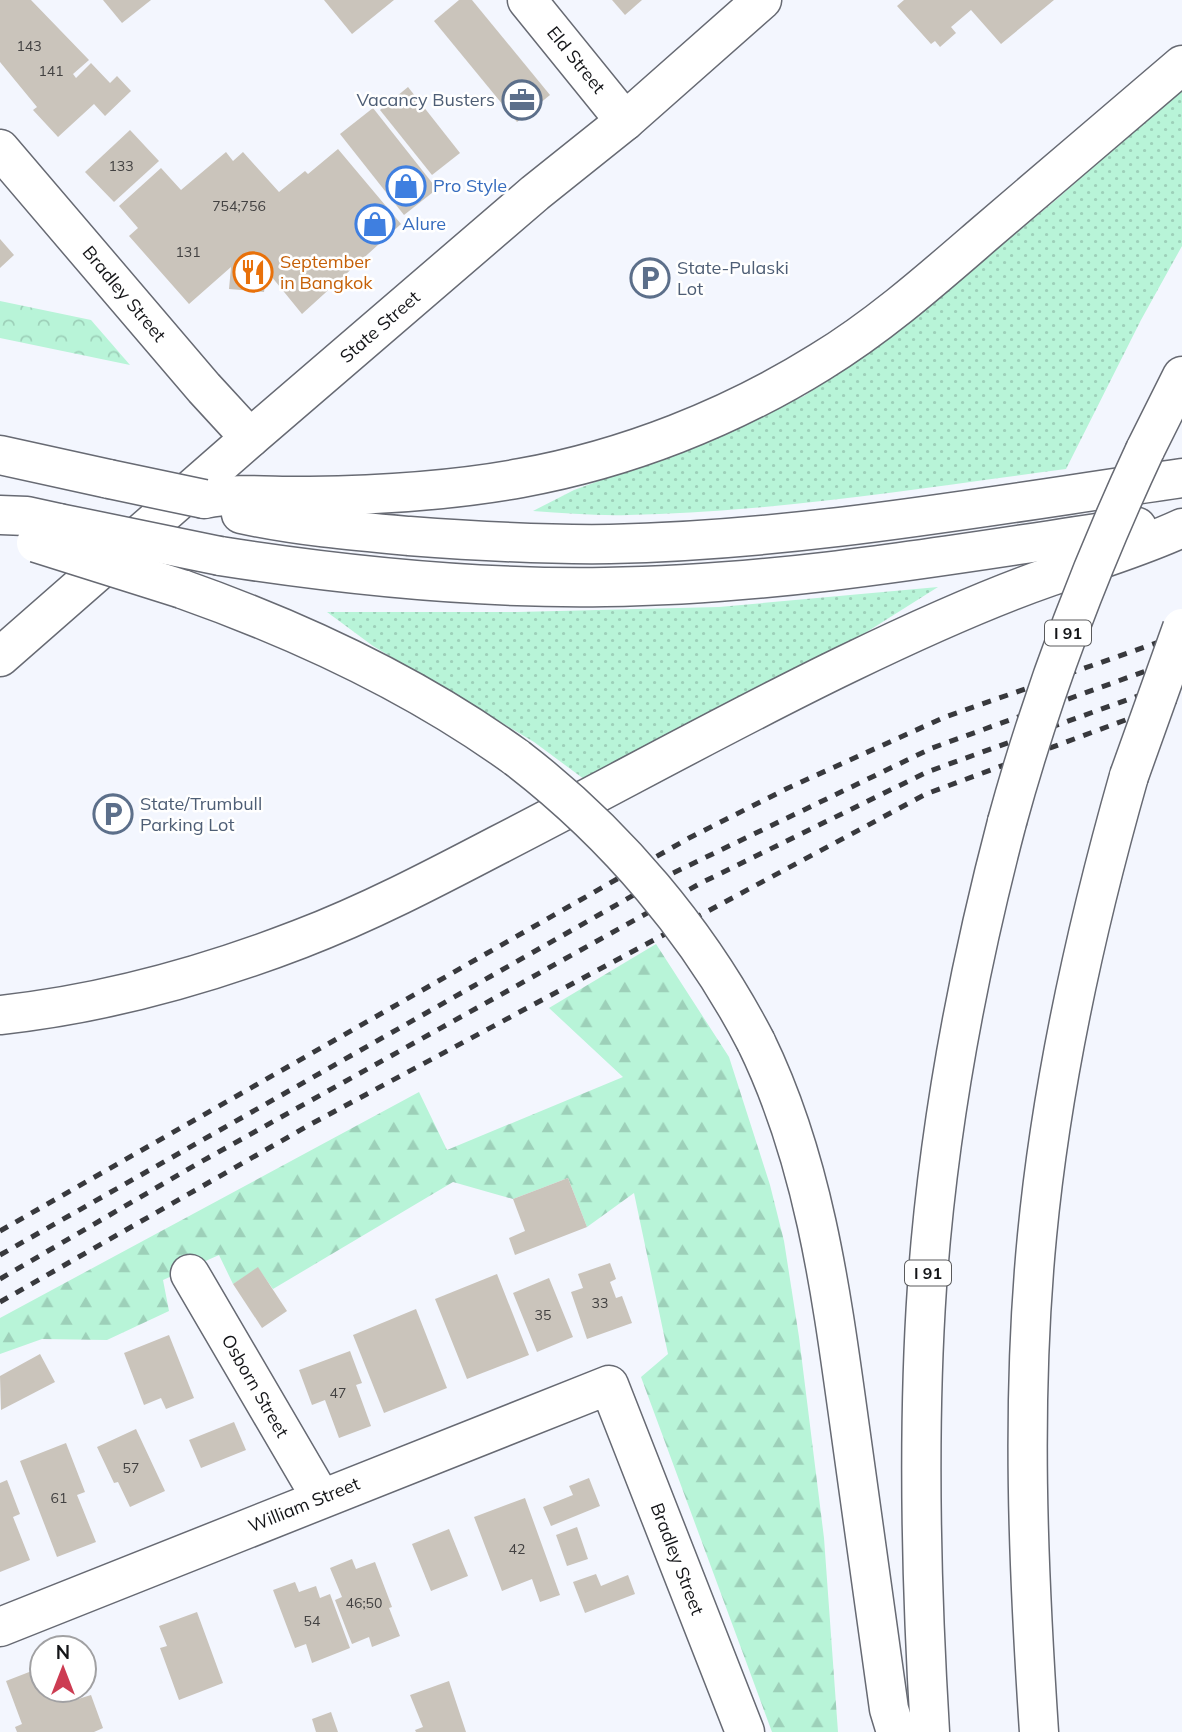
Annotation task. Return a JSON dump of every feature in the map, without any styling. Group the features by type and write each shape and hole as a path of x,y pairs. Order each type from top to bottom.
{"main road":[{"name":"Eld Street","path":"527,0 625,121"},
{"name":"State Street","path":"0,657 250,438 535,193 625,121 762,0"},
{"path":"0,455 204,499 224,509 276,508 470,486 523,478 625,451 730,411 823,361 882,319 1182,65"},
{"name":"Bradley Street","path":"0,149 250,438"},
{"name":"I 91","path":"930,1732 920,1498 923,1356 927,1285 942,1139 953,1067 977,945 1007,822 1049,686 1081,598 1145,450 1182,376"},
{"path":"276,508 332,529 445,539 551,544 669,541 863,523 1182,478"},
{"path":"0,515 27,516 47,533 298,634 357,662 455,716 517,758 582,812 645,880 695,942 756,1042 778,1090 798,1147 824,1255 889,1709 896,1732"},
{"path":"0,529 412,580 534,587 607,587 782,576 1182,520"},
{"path":"0,1016 159,984 302,939 438,876 786,694 900,638 1001,594 1182,528"},
{"path":"1039,1732 1026,1476 1030,1323 1045,1164 1070,1010 1100,880 1129,776 1182,628"},
{"name":"Osborn Street","path":"190,1274 321,1498"},
{"name":"Bradley Street","path":"609,1385 745,1732"},
{"name":"William Street","path":"0,1627 609,1385"}],"green space":[{"path":"1182,88 1182,246 1141,320 1066,469 848,498 738,509 616,515 533,511 574,490 667,456 804,396 918,315 1057,199"},
{"path":"0,301 91,320 130,365 0,338"},
{"path":"938,587 827,657 592,785 534,742 373,646 327,612 517,612 719,607"},
{"path":"656,944 729,1057 770,1185 784,1241 824,1538 838,1732 772,1732 641,1377 668,1354 634,1193 587,1227 568,1178 513,1199 453,1182 273,1289 258,1268 233,1284 219,1255 163,1280 169,1311 107,1340 42,1339 0,1354 0,1318 419,1092 447,1150 623,1077 549,1008"}],"building":[{"path":"0,0 31,0 89,60 73,74 76,78 91,63 110,83 117,76 131,91 105,116 94,104 58,137 33,110 37,107 0,62"},
{"path":"103,0 151,0 122,23"},
{"path":"324,0 394,0 352,34"},
{"path":"459,0 472,0 550,95 517,122 434,21"},
{"path":"612,0 642,0 625,15"},
{"path":"904,0 1054,0 1001,44 971,10 951,27 956,33 940,47 935,41 931,44 897,6"},
{"path":"408,87 460,153 432,175 380,110"},
{"path":"373,108 437,189 404,215 340,134"},
{"path":"130,130 159,161 114,202 85,172"},
{"path":"338,149 401,224 302,314 267,271 264,292 229,289 231,267 189,304 129,236 138,228 119,206 161,168 181,190 226,152 233,161 243,152 279,192 305,171 308,174"},
{"path":"0,239 14,255 0,268"},
{"path":"568,1178 587,1227 515,1255 509,1238 525,1231 513,1199"},
{"path":"610,1263 616,1279 610,1282 616,1298 622,1296 632,1323 587,1339 571,1292 583,1288 578,1274"},
{"path":"258,1267 287,1311 262,1328 233,1284"},
{"path":"497,1274 529,1355 467,1379 435,1299"},
{"path":"549,1278 573,1337 537,1352 513,1293"},
{"path":"416,1309 447,1388 384,1413 353,1335"},
{"path":"169,1335 194,1398 166,1409 161,1398 144,1405 124,1353"},
{"path":"350,1351 362,1383 356,1385 371,1426 339,1438 325,1400 312,1405 299,1370"},
{"path":"40,1354 55,1382 1,1410 0,1376"},
{"path":"234,1422 246,1450 201,1468 189,1440"},
{"path":"136,1429 165,1491 130,1507 118,1482 114,1483 97,1447"},
{"path":"66,1443 85,1492 77,1495 96,1542 57,1557 20,1461"},
{"path":"589,1478 600,1506 551,1526 543,1507 573,1495 569,1486"},
{"path":"7,1480 20,1514 13,1517 30,1560 0,1572 0,1483"},
{"path":"525,1498 560,1595 540,1602 532,1579 502,1591 474,1517"},
{"path":"577,1527 588,1559 567,1566 556,1535"},
{"path":"449,1529 468,1576 431,1591 412,1544"},
{"path":"352,1559 356,1569 375,1562 400,1636 372,1647 369,1637 352,1644 335,1600 342,1597 330,1568"},
{"path":"596,1574 601,1586 628,1575 635,1594 585,1613 573,1582"},
{"path":"295,1582 299,1592 316,1586 320,1598 330,1594 350,1648 312,1663 306,1644 295,1648 273,1590"},
{"path":"197,1612 223,1683 179,1700 160,1648 167,1646 159,1626"},
{"path":"28,1672 28,1704 94,1704 103,1728 94,1732 17,1732 15,1727 22,1724 6,1681"},
{"path":"449,1681 466,1732 416,1732 415,1730 423,1727 410,1695"},
{"path":"331,1712 338,1732 316,1732 312,1719"}],"railway":[{"path":"0,1231 689,838 788,788 945,717 1182,634"},
{"path":"0,1255 669,875 932,748 1182,658"},
{"path":"0,1279 197,1164 701,883 927,772 1182,680"},
{"path":"0,1302 311,1124 926,794 1182,699"}],"place":[{"name":"Vacancy Busters","path":"522,100"},
{"name":"Pro Style","path":"406,186"},
{"name":"Alure","path":"375,224"},
{"name":"September in Bangkok","path":"253,272"},
{"name":"State-Pulaski Lot","path":"650,278"},
{"name":"State/Trumbull Parking Lot","path":"113,814"}]}
